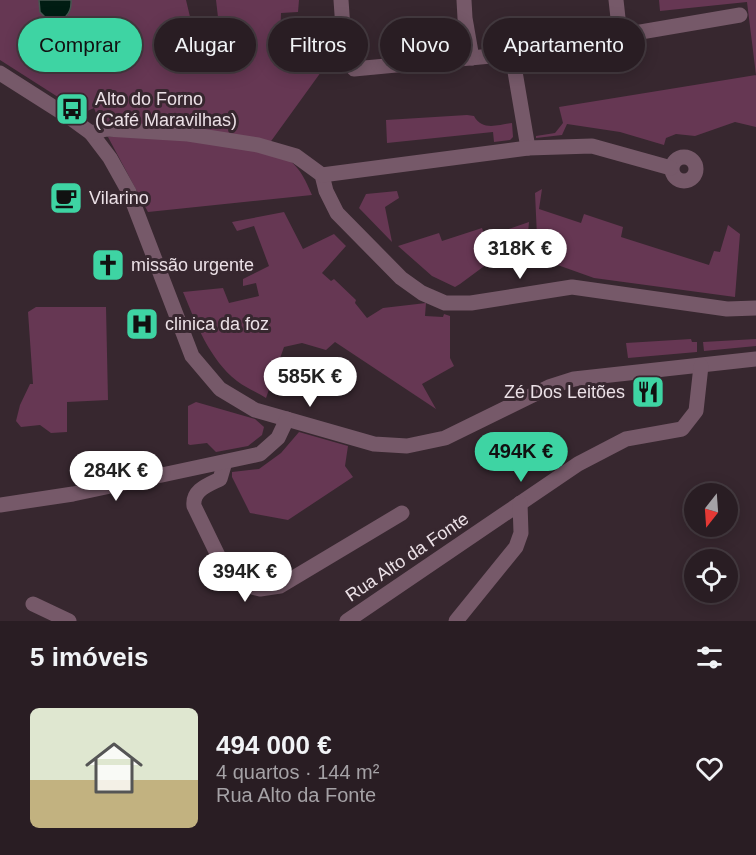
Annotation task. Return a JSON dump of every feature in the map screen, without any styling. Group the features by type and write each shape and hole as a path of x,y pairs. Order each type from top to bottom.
{"street":[{"path":"341,0 345,57 354,69 483,57"},
{"path":"464,0 472,58"},
{"path":"616,0 618,18"},
{"path":"645,32 740,15"},
{"path":"515,72 528,148"},
{"path":"0,73 91,133 110,159 129,192 192,356 220,389 255,410 374,444 407,446 445,438 549,387 574,379 756,359"},
{"path":"0,82 21,87"},
{"path":"91,133 106,129 188,134 258,144 296,156 322,175 326,191 337,213 401,278 422,293 445,303 471,303 572,287 727,309 756,308"},
{"path":"322,175 528,148 592,146 671,168"},
{"name":"Rua Alto da Fonte","path":"347,621 578,464 626,439 682,429 696,411 701,366"},
{"path":"0,505 73,494 260,454 278,438 286,419"},
{"path":"225,462 220,479 198,491 194,506 227,574 244,585 260,589 280,586 402,513"},
{"path":"456,621 516,547 521,533 520,503"},
{"path":"33,604 69,621"}],"shaded area":[{"path":"0,0 39,0 40,9 48,18 18,18 18,71 0,60"},
{"path":"39,0 71,0 70,10 64,18 46,18 40,12"},
{"path":"71,0 186,0 190,18 154,18 154,72 256,72 256,18 218,18 216,0 299,0 298,12 281,13 281,18 268,18 268,72 321,72 269,144 101,126 94,108 83,113 19,72 142,72 142,18 64,18 70,9"},
{"path":"659,0 756,0 756,75 747,2 660,11"},
{"path":"756,75 756,127 735,122 695,136 676,134 666,138 664,145 620,132 567,124 562,135 536,138 536,136 555,133 563,123 559,107"},
{"path":"474,116 481,124 486,125 512,123 513,137 510,140 494,142 493,132 387,143 386,120"},
{"path":"159,136 247,148 280,156 297,167 312,195 148,212 108,137"},
{"path":"542,189 539,209 581,223 584,214 623,227 621,237 709,265 714,251 720,252 728,225 740,234 735,297 594,278 538,258 535,193"},
{"path":"397,191 399,198 385,207 392,242 359,208 366,194"},
{"path":"284,212 303,249 334,234 346,246 322,273 331,281 334,279 356,300 355,303 367,318 383,308 426,303 425,316 443,317 444,314 450,316 450,358 454,366 422,384 436,409 335,342 326,350 302,343 284,347 266,398 237,381 219,362 204,340 183,292 223,288 229,303 259,296 256,283 243,286 243,279 269,266 254,226 237,231 232,222"},
{"path":"529,222 526,254 517,250 483,267 455,287 432,276 398,246 439,233 442,241 482,228 485,237"},
{"path":"36,307 106,307 108,400 67,402 67,432 51,433 40,425 21,427 16,421 20,405 30,384 33,384 28,312"},
{"path":"691,339 692,342 697,342 697,352 628,358 626,343"},
{"path":"756,339 756,346 704,351 703,342"},
{"path":"196,402 255,419 264,427 262,435 248,446 216,452 207,443 188,444 188,406"},
{"path":"299,432 348,446 345,466 353,477 288,520 250,513 232,477 232,472 259,469 281,453"}],"place":[{"name":"Alto do Forno (Café Maravilhas)","path":"72,109"},
{"name":"Vilarino","path":"66,198"},
{"name":"missão urgente","path":"108,265"},
{"name":"clinica da foz","path":"142,324"},
{"name":"Zé Dos Leitões","path":"648,392"}]}
